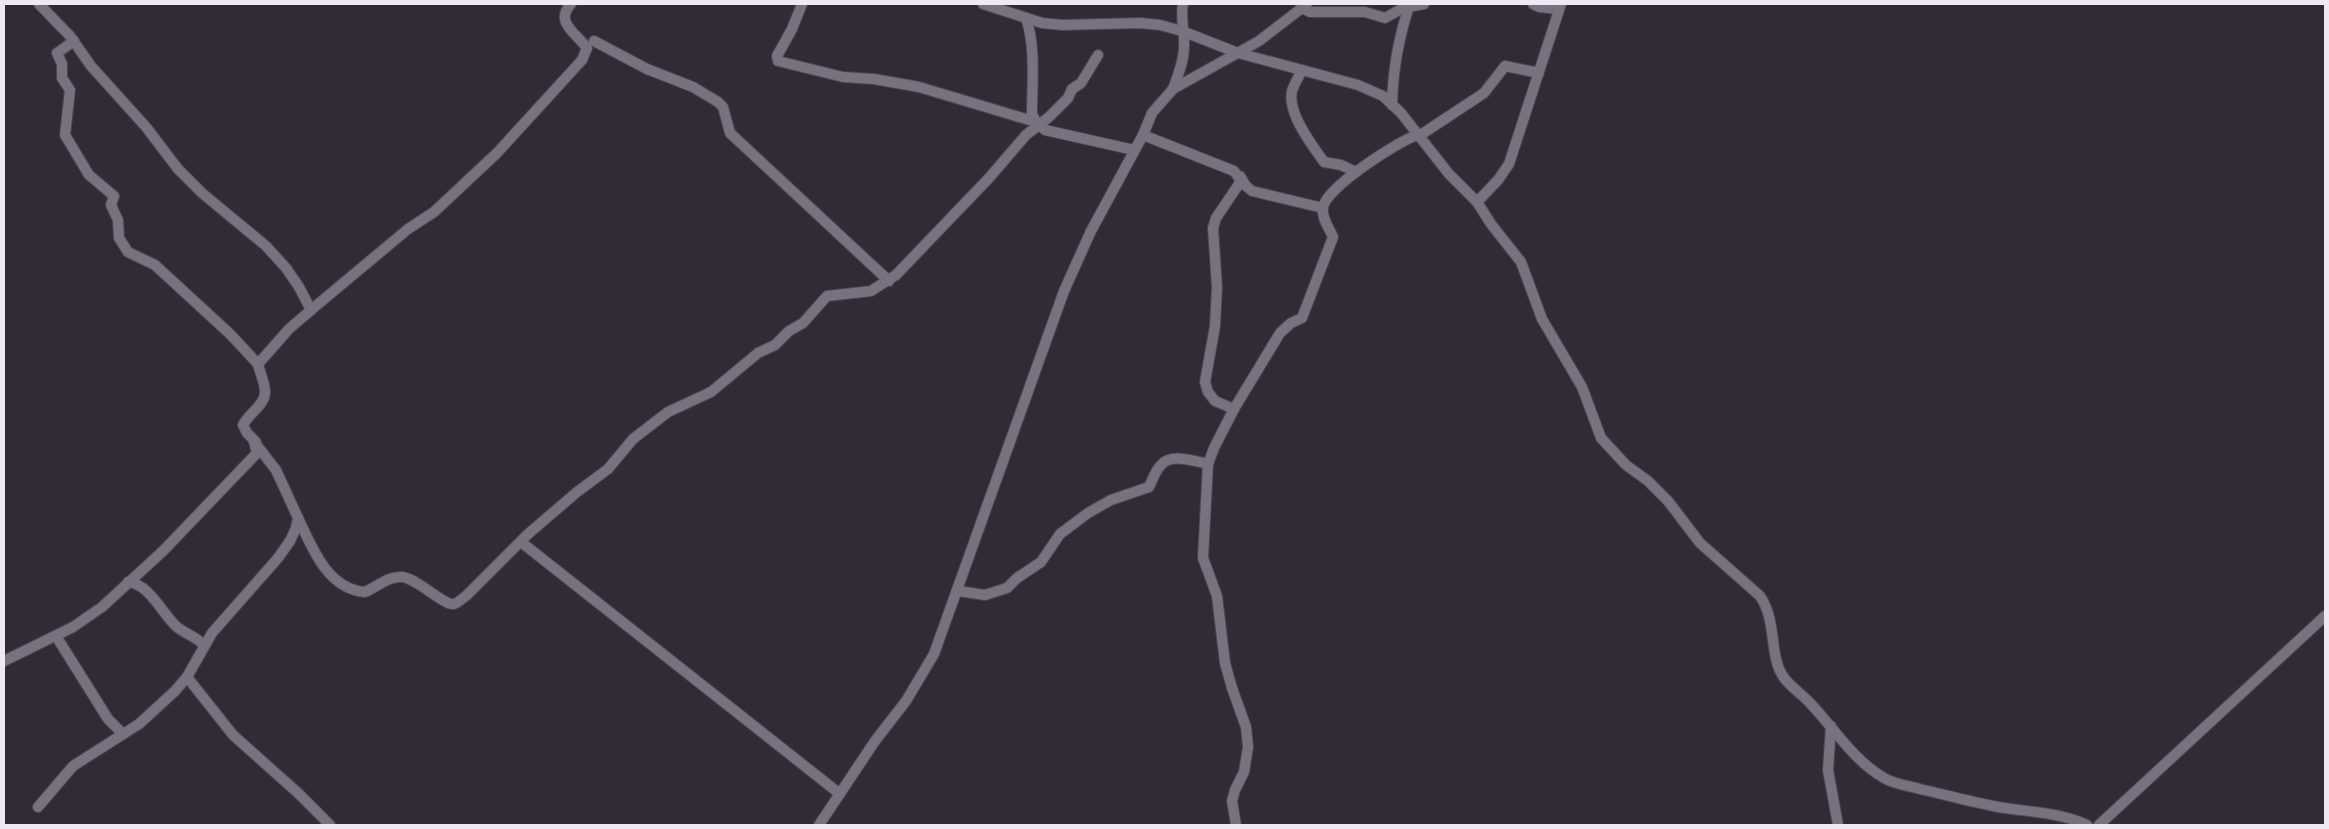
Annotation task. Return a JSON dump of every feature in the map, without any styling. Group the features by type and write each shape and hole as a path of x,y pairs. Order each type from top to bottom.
{"street":[{"path":"39,4 74,41 91,66 146,126 178,169 202,193 266,246 286,268 311,310"},
{"path":"258,364 278,340 311,310 408,230 434,212 496,153 582,60 587,48 564,22 564,16 570,4"},
{"path":"802,4 792,29 777,56 778,61 843,77 874,79 919,88 1038,124 1046,130 1134,150"},
{"path":"983,4 1042,23 1062,25 1140,23 1182,31 1238,52 1375,91 1392,104 1449,174 1477,202 1521,262 1542,320 1582,387 1601,438 1626,465 1648,481 1668,500 1700,543 1760,596 1772,623 1778,666 1784,678 1831,726 1856,756 1885,779 1977,803 2024,812 2045,813 2075,820 2087,825"},
{"path":"1173,89 1184,58 1185,45 1182,31 1182,12 1184,4"},
{"path":"819,825 922,675 934,654 1064,291 1091,231 1143,134 1152,113 1173,89 1259,41 1305,6 1310,12 1365,12 1385,18 1410,5 1424,4"},
{"path":"1477,202 1498,180 1509,164 1560,7 1539,7 1533,4"},
{"path":"1392,104 1393,67 1410,5"},
{"path":"1026,18 1033,60 1032,114 1038,124"},
{"path":"4,661 56,636 102,607 162,551 257,453 254,442 256,442 247,433 243,425 246,418 264,400 265,394 258,364 230,334 154,265 128,252 121,243 118,233 118,220 111,206 114,196 89,175 64,132 70,90 62,78 62,64 58,53 74,41"},
{"path":"594,41 647,69 692,87 718,102 723,108 730,133 890,281"},
{"path":"254,442 276,470 313,552 333,578 365,592 389,579 401,577 412,579 447,603 454,604 467,595 521,542 577,492 599,478 633,439 654,422 668,412 711,392 758,352 775,346 789,331 803,323 827,296 871,291 890,281 989,178 1026,135 1068,98 1072,89 1081,83 1098,55"},
{"path":"1236,825 1232,801 1244,772 1248,747 1246,727 1225,663 1217,596 1203,558 1208,464 1214,448 1234,409 1280,333 1291,323 1302,318 1303,310 1332,236 1323,216 1323,208 1333,192 1356,172 1402,140 1418,135 1484,93 1505,66 1539,73"},
{"path":"1302,70 1292,91 1292,106 1300,127 1324,162 1341,165 1356,172"},
{"path":"1143,134 1234,170 1240,179 1239,184 1216,218 1213,228 1217,287 1215,326 1205,382 1208,392 1216,402 1234,409"},
{"path":"1237,174 1242,177 1246,186 1252,191 1323,208"},
{"path":"958,591 985,595 1007,588 1017,578 1040,562 1060,534 1088,513 1111,500 1149,487 1162,463 1170,460 1184,459 1208,464"},
{"path":"38,807 73,766 123,734 158,707 187,677 212,633 278,558 296,528 298,518"},
{"path":"521,542 840,794"},
{"path":"128,582 136,582 144,588 179,629 198,639 204,645"},
{"path":"2099,825 2325,616"},
{"path":"56,636 108,719 123,734"},
{"path":"187,677 233,735 298,793 330,825"},
{"path":"1831,726 1828,770 1838,825"}]}
